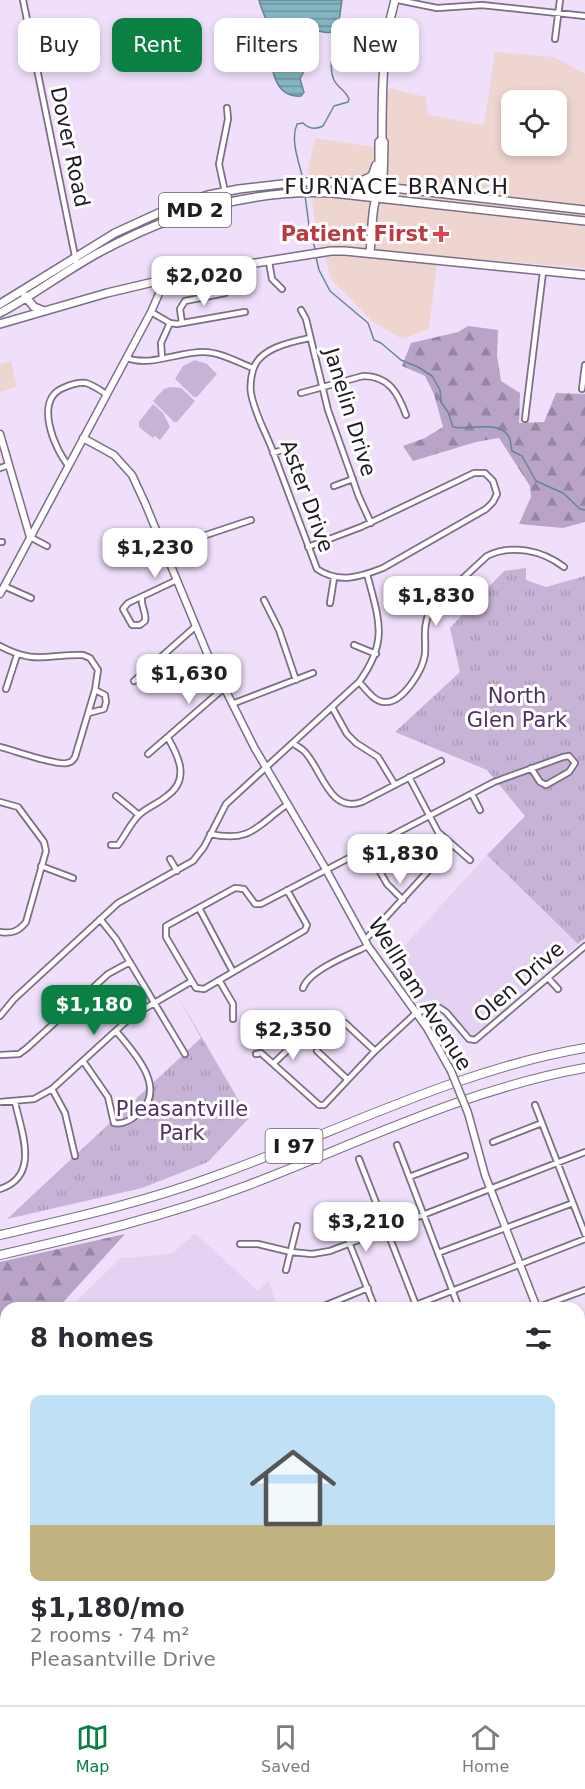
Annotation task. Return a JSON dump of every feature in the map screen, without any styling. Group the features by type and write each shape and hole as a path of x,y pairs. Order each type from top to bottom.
{"highway":[{"name":"I 97","path":"0,1235 102,1211 187,1186 448,1085 527,1060 585,1048"},
{"name":"I 97","path":"0,1255 108,1230 166,1213 245,1186 453,1104 504,1087 585,1068"}],"main road":[{"path":"370,254 379,186 379,142 381,140 385,49 397,0"},
{"path":"379,186 383,182 384,142 381,140"},
{"path":"355,184 370,178 374,173 379,151"},
{"name":"MD 2","path":"0,313 76,256 115,233 174,206 225,192 258,186 303,182 355,184 585,210"},
{"name":"MD 2","path":"0,304 24,294 123,240 170,219 246,198 305,193 376,196 585,221"},
{"path":"123,240 123,234 138,222"},
{"path":"96,254 114,241 115,233"},
{"path":"0,324 162,280 323,252 345,251 585,275"},
{"path":"24,294 34,307 44,311"}],"street":[{"name":"Dover Road","path":"23,0 77,266"},
{"path":"397,0 437,8 482,4 585,16"},
{"path":"555,39 560,0"},
{"path":"225,192 219,164 228,119 227,108"},
{"path":"268,262 272,279 282,290"},
{"path":"525,419 543,272"},
{"path":"0,594 151,312 161,289 162,280"},
{"path":"182,323 180,309 185,301 225,293"},
{"name":"Janelin Drive","path":"301,310 306,319 321,387 352,479 371,523"},
{"path":"151,312 170,323 245,312"},
{"path":"162,358 162,343 170,323"},
{"path":"127,358 140,362 194,353 212,353 253,368 261,359 281,345 310,338"},
{"path":"582,389 585,365"},
{"name":"Aster Drive","path":"253,368 251,394 316,569 334,578 367,574 398,560 486,509 497,494 493,481 485,473 474,473 371,523"},
{"path":"301,393 363,376 372,376 390,383 398,395 405,415"},
{"path":"68,465 60,456 48,416 47,407 52,395 57,390 81,383 106,394"},
{"path":"0,434 30,537 47,546"},
{"name":"Wellham Avenue","path":"83,438 114,455 126,466 137,485 196,626 232,704 366,943 435,1041 451,1071 468,1113 483,1170 535,1302"},
{"path":"273,453 292,447"},
{"path":"0,468 9,465"},
{"path":"334,486 352,479"},
{"path":"164,549 250,520"},
{"path":"308,547 371,523"},
{"path":"359,682 376,699 384,702 392,701 401,695 421,670 425,654 425,620 430,608 487,556 506,550 530,551 554,559 564,567"},
{"path":"0,1016 14,999 118,903 193,861 204,847 226,804 359,682 369,669 376,654 380,634 367,574"},
{"path":"330,603 334,578"},
{"path":"142,597 146,618 136,626 130,623 123,609 128,603 177,580"},
{"path":"4,586 32,598"},
{"path":"264,600 279,630 296,680"},
{"path":"134,681 196,626"},
{"path":"354,645 376,654"},
{"path":"0,646 17,655 37,658 83,655 90,658 98,670 95,690 75,757 71,762 63,764 0,747"},
{"path":"6,689 17,655"},
{"path":"232,704 313,673"},
{"path":"148,754 224,688"},
{"path":"88,712 104,709 105,695 95,690"},
{"path":"332,707 347,734 356,743 378,757 395,785"},
{"path":"111,845 118,845 139,815 170,794 180,776 181,761 168,738"},
{"path":"293,743 305,752 332,794 340,802 356,804 441,761"},
{"path":"287,890 307,927 219,980 200,990 196,988 166,937 164,929 166,926 235,888 244,889 255,904 261,904 287,890 368,849 494,782 531,768 563,757 569,756 575,764 569,772 546,785 540,782 531,768"},
{"path":"409,777 438,832 470,860"},
{"path":"472,794 480,810"},
{"path":"116,796 139,815"},
{"path":"0,802 18,807 44,842 46,851 26,922 20,929 11,933 0,932"},
{"path":"210,834 235,837 245,835 258,829 274,813 288,804"},
{"path":"303,988 305,981 366,943 452,844"},
{"path":"368,849 387,884 403,900"},
{"path":"170,859 177,871"},
{"path":"41,866 73,878"},
{"path":"199,908 233,972"},
{"path":"100,919 116,939 185,1054"},
{"name":"Olen Drive","path":"416,1013 433,1008 443,1010 469,1039 476,1040 585,946"},
{"path":"0,1055 19,1054 108,974 130,962"},
{"path":"548,978 558,989"},
{"path":"219,980 233,1004 233,1019"},
{"path":"0,1102 34,1099 52,1089 132,1016 192,981"},
{"path":"256,1054 261,1053 319,1105 324,1105 375,1051 416,1013"},
{"path":"345,1023 375,1051"},
{"path":"83,1061 108,1097 114,1123 120,1124 127,1121 142,1110 149,1101 151,1085 131,1049 116,1031"},
{"path":"274,1063 296,1042 302,1040"},
{"path":"317,1051 347,1079"},
{"path":"52,1089 65,1113 75,1156"},
{"path":"0,1189 15,1181 22,1171 27,1152 15,1102"},
{"path":"535,1106 585,1234"},
{"path":"493,1142 542,1123"},
{"path":"397,1145 457,1302"},
{"path":"240,1244 258,1244 291,1252 312,1254 330,1251 585,1152"},
{"path":"409,1177 465,1156"},
{"path":"359,1159 415,1302"},
{"path":"438,1253 573,1203"},
{"path":"335,1207 373,1302"},
{"path":"286,1270 297,1226"},
{"path":"428,1302 585,1239"},
{"path":"334,1302 368,1288"},
{"path":"553,1302 585,1290"}],"shaded area":[{"path":"259,0 342,0 339,18 331,18 331,32 328,33 319,31 319,18 265,18"},
{"path":"495,52 554,57 585,74 585,268 318,246 308,169 315,138 373,147 389,88 426,97 428,115 484,125"},
{"path":"273,72 304,72 300,79 304,92 301,96 290,95 276,82"},
{"path":"345,254 437,263 429,329 402,339 373,322 331,279 325,256"},
{"path":"11,361 17,387 0,392 0,364"},
{"path":"487,855 578,944 474,1037 447,1009 433,1012 426,1017 386,966"},
{"path":"195,1233 258,1291 269,1280 275,1302 75,1302 122,1257 173,1253"}],"green space":[{"path":"468,326 498,330 497,356 501,381 520,393 519,423 544,422 556,393 585,394 585,522 563,528 519,524 531,497 530,486 499,438 476,442 413,461 403,446 425,438 443,427 434,394 425,376 402,366 411,343 458,332"},
{"path":"195,360 207,364 217,374 197,397 194,397 175,379 183,366"},
{"path":"181,388 195,401 177,422 174,422 153,401 164,389"},
{"path":"153,404 163,413 170,427 160,440 155,436 153,438 139,427 139,422"},
{"name":"North Glen Park","path":"526,568 526,580 546,587 585,576 585,938 578,944 487,855 525,816 487,770 395,732 460,672 450,628 504,571"},
{"name":"Pleasantville Park","path":"177,995 249,1118 208,1162 142,1188 7,1219 201,1038"},
{"path":"125,1234 63,1302 0,1302 0,1262"}],"waterway":[{"path":"303,179 294,137 297,124 303,123 312,128 323,126 334,106 348,102 349,99 334,80 332,72"},
{"path":"305,195 315,249"},
{"path":"316,257 319,270 330,291 368,323 374,340 401,360 432,376 440,390 441,402 448,412 453,427 498,428 510,439 512,451 522,456 536,481 563,493 580,509 585,510"}],"place":[{"name":"Patient First","path":"441,234"}],"district":[{"name":"FURNACE BRANCH","path":"397,186"}]}
